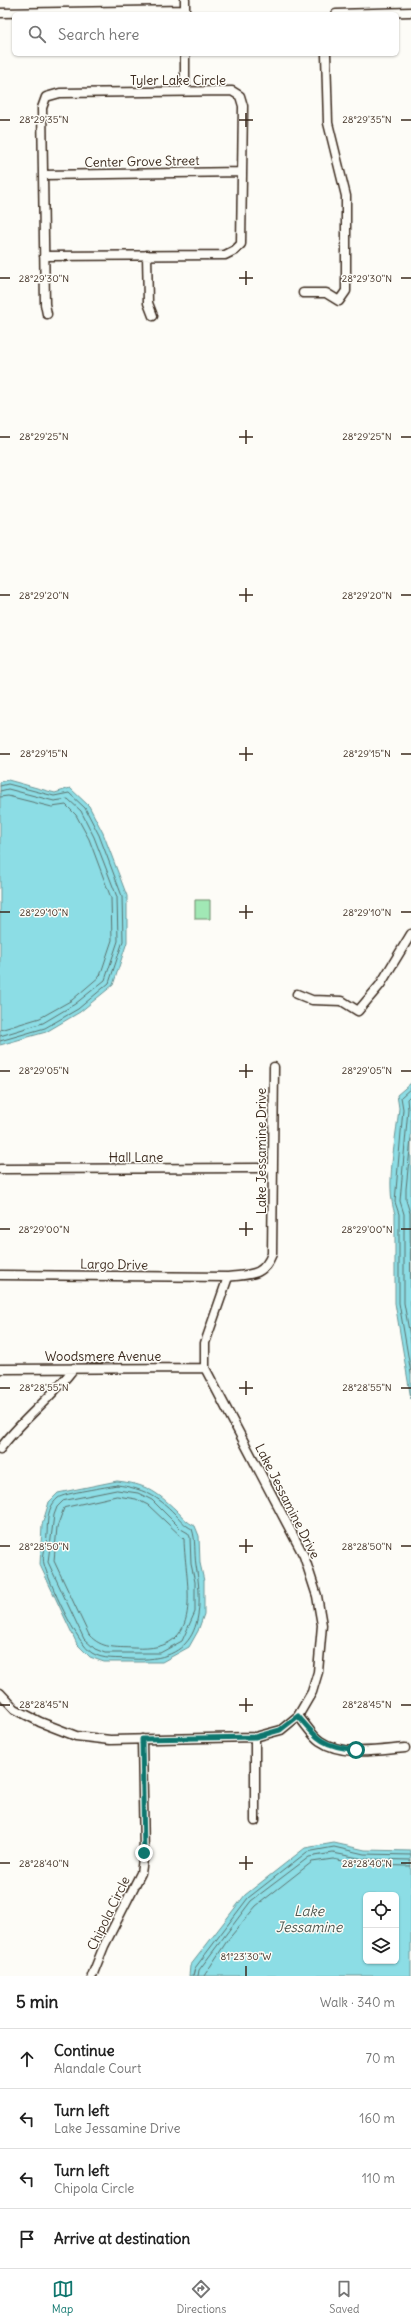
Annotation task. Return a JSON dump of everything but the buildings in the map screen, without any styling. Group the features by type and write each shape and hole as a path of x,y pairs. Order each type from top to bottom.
{"street":[{"path":"185,0 185,12"},
{"path":"399,12 411,12"},
{"path":"0,13 12,13"},
{"path":"185,56 185,91"},
{"path":"303,293 326,293 339,302 346,291 346,196 328,123 326,56"},
{"name":"Tyler Lake Circle","path":"232,91 240,96 243,106 241,172 241,244 235,250 225,255 44,256 42,108 46,97 60,92 232,91"},
{"name":"Center Grove Street","path":"43,175 241,172"},
{"path":"147,255 148,302 153,316"},
{"path":"44,256 45,304 47,314"},
{"path":"297,994 312,1000 342,1001 358,1011 380,985 411,934"},
{"name":"Lake Jessamine Drive","path":"0,1693 15,1709 40,1722 76,1736 110,1740 255,1737 280,1730 298,1716 312,1692 318,1672 322,1625 317,1596 304,1556 205,1368 205,1342 228,1278 256,1273 267,1266 272,1254 274,1067"},
{"name":"Hall Lane","path":"0,1170 273,1168"},
{"name":"Largo Drive","path":"0,1275 228,1278"},
{"path":"0,1449 13,1432 63,1383 74,1368"},
{"name":"Woodsmere Avenue","path":"0,1369 205,1368"},
{"path":"298,1716 320,1741 336,1748 356,1750 405,1748"},
{"path":"255,1737 255,1821"},
{"name":"Chipola Circle","path":"92,1976 104,1946 141,1873 144,1853 142,1739"}],"green space":[{"path":"195,900 210,900 210,919 195,919"}],"water":[{"path":"8,780 55,793 70,788 89,806 103,833 127,896 127,942 113,985 80,1012 46,1032 0,1045 0,782"},
{"path":"411,1083 411,1399 395,1303 395,1214 392,1202 391,1176 399,1108 397,1095"},
{"path":"117,1481 143,1486 156,1493 169,1503 187,1521 195,1526 199,1536 200,1563 204,1581 204,1614 198,1631 189,1647 162,1662 104,1662 90,1657 77,1644 40,1565 42,1525 49,1502 58,1493"},
{"name":"Lake Jessamine","path":"334,1843 365,1850 411,1851 411,1976 189,1976 190,1966 245,1895 305,1848"}],"route":[{"path":"144,1853 142,1739 255,1737 280,1730 298,1716 320,1741 336,1748 356,1750"}]}
